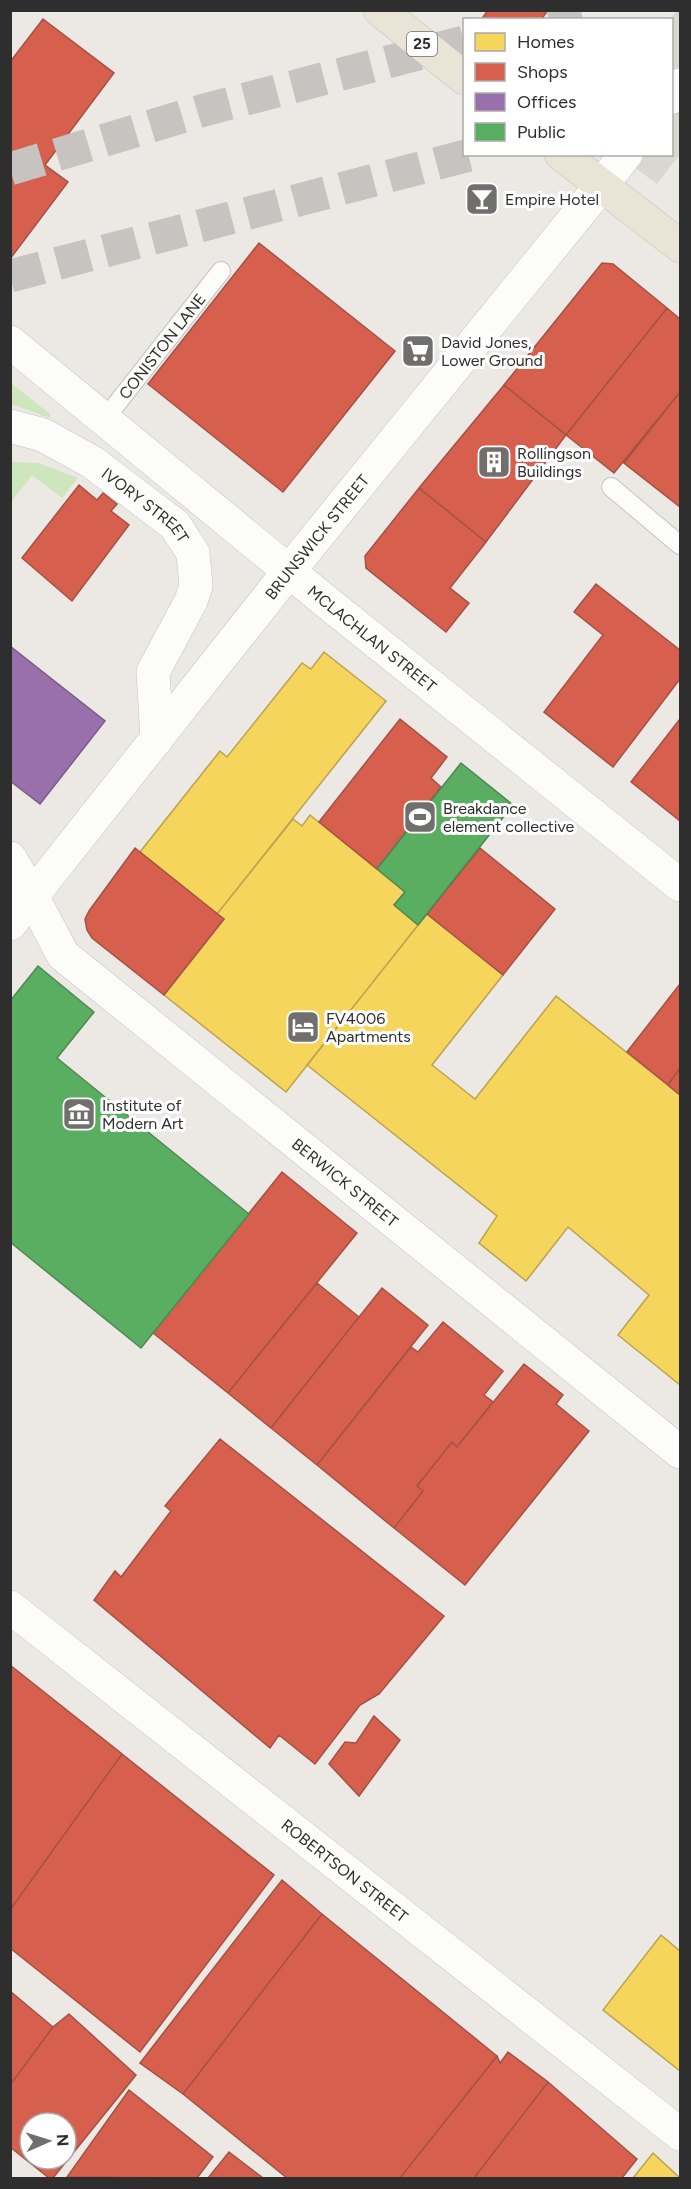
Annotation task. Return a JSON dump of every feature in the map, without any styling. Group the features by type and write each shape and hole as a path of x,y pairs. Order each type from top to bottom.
{"main road":[{"name":"25","path":"380,10 463,76"},
{"path":"564,156 681,246"}],"street":[{"name":"BRUNSWICK STREET","path":"10,924 289,571 624,156"},
{"name":"MCLACHLAN STREET","path":"10,342 289,571 681,885"},
{"name":"IVORY STREET","path":"10,426 43,435 92,462 175,525 193,553 196,586 191,602 161,653 153,672 157,739"},
{"path":"10,858 32,896"},
{"name":"BERWICK STREET","path":"32,896 63,955 681,1452"},
{"name":"ROBERTSON STREET","path":"10,1607 681,2134"}],"lane":[{"name":"CONISTON LANE","path":"104,420 221,271"},
{"path":"611,487 681,545"}],"green space":[{"path":"11,383 50,414 50,418 11,404"},
{"path":"11,462 38,463 78,478 62,498 32,475 11,502"}],"shaded area":[{"path":"677,11 680,11 680,154 657,184 619,156 673,156 673,18 671,18"}],"building: Homes":[{"path":"324,652 386,701 217,914 140,852 220,751 227,757 302,663 311,669"},
{"path":"310,815 405,892 394,905 418,925 286,1092 164,995 224,919 217,914 293,819 302,826"},
{"path":"427,914 503,975 432,1065 475,1099 556,996 680,1095 680,1385 618,1335 649,1295 568,1227 526,1281 479,1243 497,1216 307,1065"},
{"path":"661,1935 680,1951 680,2071 603,2010"},
{"path":"653,2153 680,2178 633,2178"}],"building: Shops":[{"path":"488,10 548,10 542,18 482,18"},
{"path":"43,19 114,73 45,165 68,182 10,259 10,62"},
{"path":"259,243 395,351 283,492 148,384"},
{"path":"602,263 613,264 667,308 566,435 504,385"},
{"path":"667,308 680,319 680,392 614,473 566,435"},
{"name":"Rollingson Buildings","path":"504,385 566,435 486,542 419,488"},
{"path":"680,392 680,507 624,463"},
{"path":"79,485 97,500 103,493 117,504 111,511 129,525 72,601 22,558"},
{"path":"419,488 486,542 450,588 469,603 446,632 366,568 365,556"},
{"path":"596,584 680,650 680,679 613,767 544,712 603,635 574,612"},
{"path":"400,719 447,757 431,778 441,787 377,869 319,822"},
{"path":"680,719 680,821 631,782"},
{"path":"135,848 224,919 164,995 92,938 87,930 85,919 89,911"},
{"path":"480,848 555,909 503,975 427,914"},
{"path":"680,984 680,1068 668,1085 627,1052"},
{"path":"680,1068 680,1095 668,1085"},
{"path":"282,1172 357,1233 228,1393 153,1333"},
{"path":"317,1283 359,1317 271,1428 228,1393"},
{"path":"382,1288 428,1325 317,1465 271,1428"},
{"path":"443,1322 503,1371 484,1395 493,1402 457,1447 452,1442 417,1486 423,1491 394,1528 317,1465 411,1347 418,1352"},
{"path":"524,1364 563,1395 556,1404 589,1431 465,1585 394,1528 423,1491 417,1486 452,1442 457,1447"},
{"path":"220,1439 444,1616 379,1694 360,1705 315,1764 279,1735 270,1748 94,1600 115,1571 121,1577 171,1511 165,1506"},
{"path":"10,1665 122,1754 10,1910"},
{"path":"374,1716 400,1740 359,1796 329,1764 345,1742 356,1743"},
{"path":"122,1754 274,1875 140,2052 10,1948 10,1910"},
{"path":"282,1880 322,1914 183,2094 140,2063"},
{"path":"322,1914 497,2056 400,2178 287,2178 183,2094"},
{"path":"10,1991 53,2027 10,2085"},
{"path":"69,2014 136,2075 78,2147 78,2111 18,2111 18,2153 10,2147 10,2085 53,2027"},
{"path":"508,2052 548,2082 474,2178 400,2178 497,2056 500,2063"},
{"path":"548,2082 637,2159 622,2178 474,2178"},
{"path":"129,2090 213,2157 197,2178 67,2177 71,2171 78,2171 78,2162"},
{"path":"229,2152 263,2178 208,2178"},
{"path":"40,2171 59,2171 53,2178 49,2178"}],"building: Offices":[{"path":"10,646 105,721 40,804 10,781"}],"building: Public":[{"path":"461,763 513,805 418,925 394,905 405,892 377,869"},
{"path":"38,966 94,1012 57,1058 249,1214 141,1348 10,1242 10,1001"}],"tunnel":[{"path":"556,18 583,10"},
{"path":"10,169 204,110 463,42"},
{"path":"10,276 465,156"}],"place":[{"name":"Empire Hotel","path":"482,199"},
{"name":"David Jones, Lower Ground","path":"418,351"},
{"name":"Rollingson Buildings","path":"494,462"},
{"name":"Breakdance element collective","path":"420,817"},
{"name":"FV4006 Apartments","path":"303,1027"},
{"name":"Institute of Modern Art","path":"79,1114"}]}
